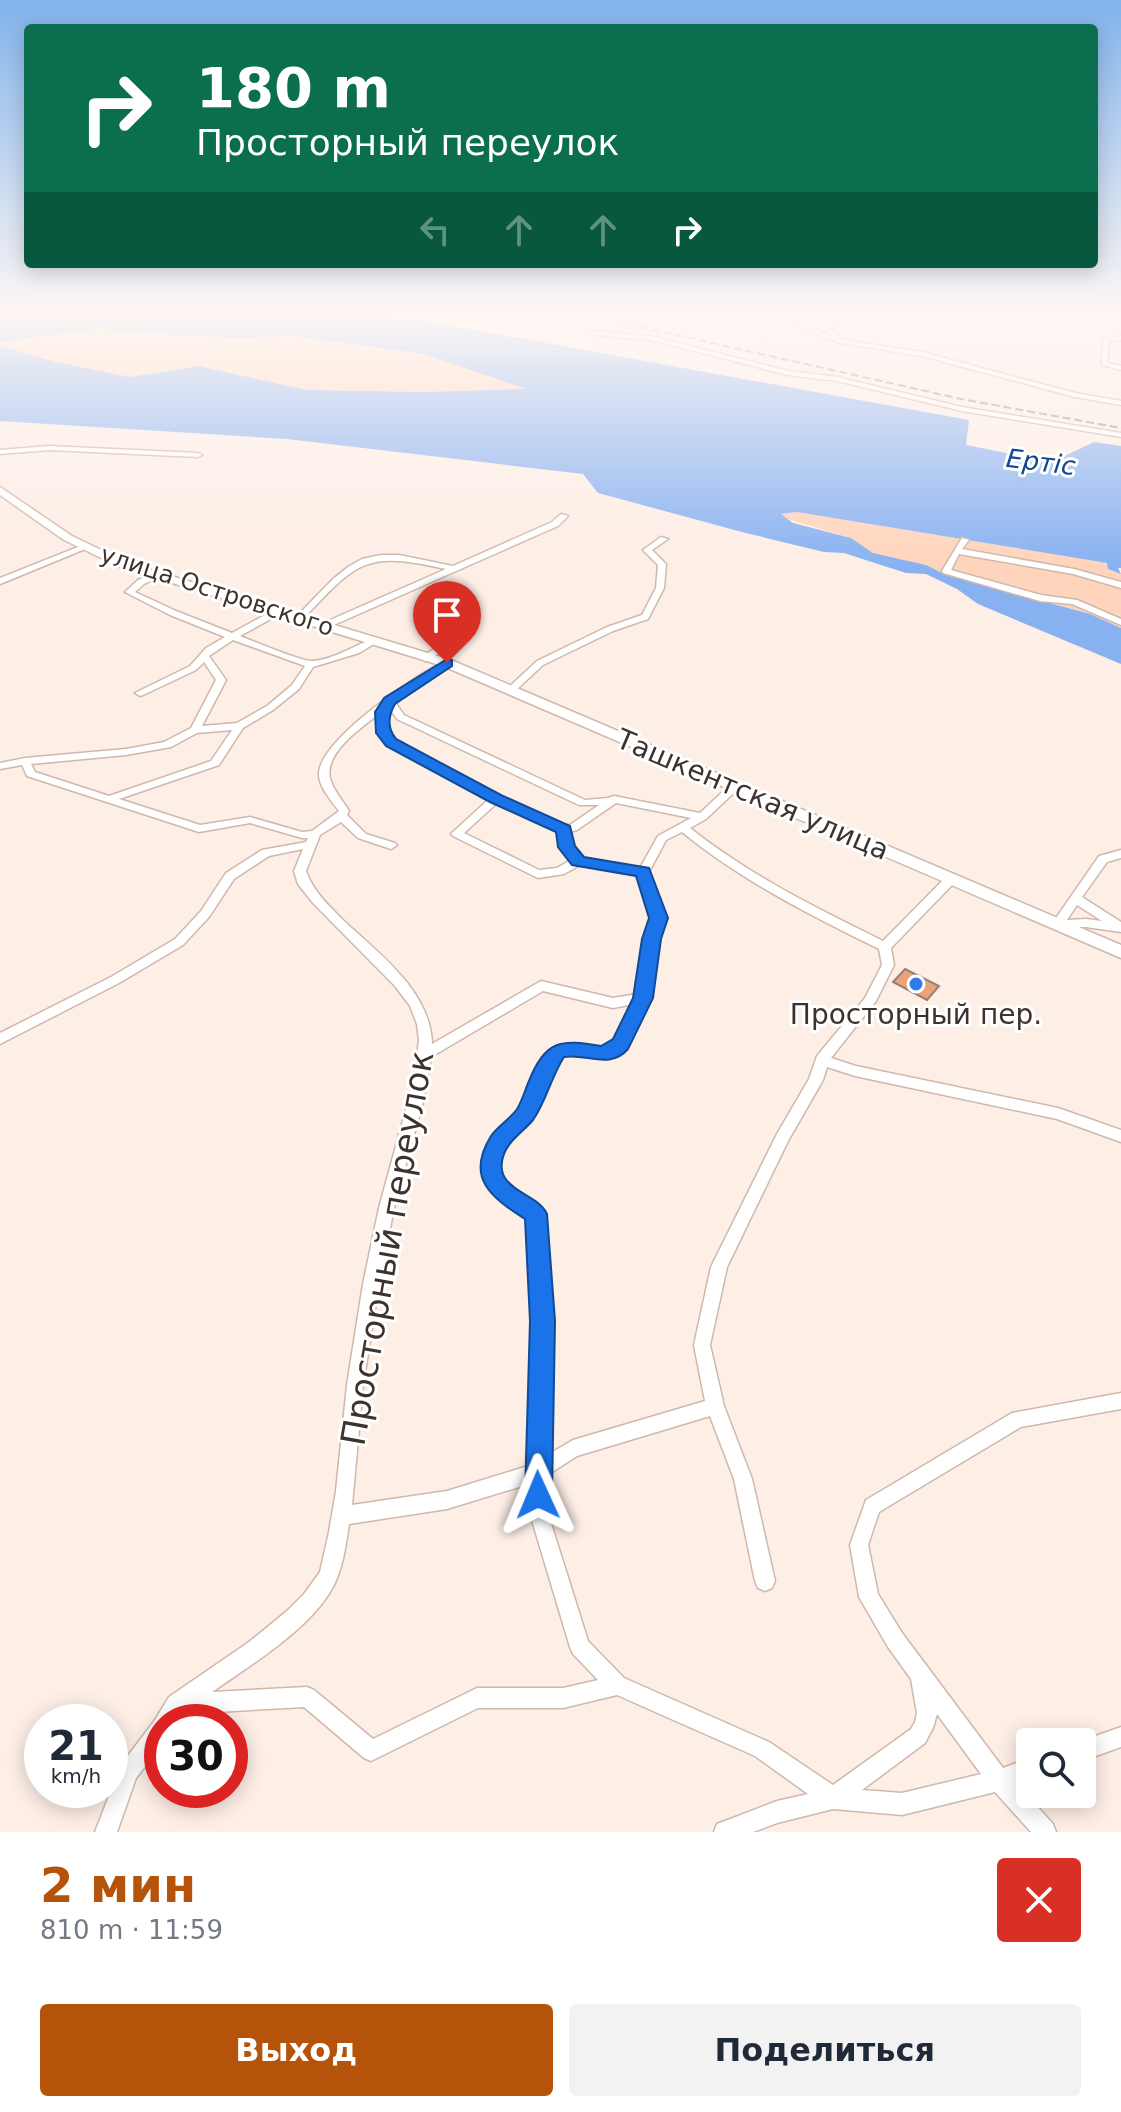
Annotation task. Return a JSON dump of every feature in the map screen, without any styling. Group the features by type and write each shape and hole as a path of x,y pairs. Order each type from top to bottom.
{"main road":[{"name":"улица Островского","path":"0,490 86,547 124,565 447,663"},
{"name":"Ташкентская улица","path":"447,663 1121,952"}],"street":[{"path":"910,396 962,409 1121,435"},
{"path":"1087,396 1121,403"},
{"path":"0,452 49,448 198,455"},
{"path":"324,626 555,524 564,516"},
{"path":"512,689 540,663 610,629 645,617 660,588 662,564 647,550 664,539"},
{"path":"965,540 946,571 1040,598 1074,602 1121,622"},
{"path":"0,581 86,547"},
{"path":"957,551 1074,572 1121,585"},
{"path":"299,618 336,579 371,557 401,556 452,568"},
{"path":"1005,588 1016,563"},
{"path":"160,575 141,582 129,592 203,628 234,636 310,665 356,651 372,642"},
{"path":"140,693 193,668 204,655 277,612"},
{"path":"425,658 464,633"},
{"path":"195,730 221,680 204,655"},
{"path":"0,1039 115,980 179,942 205,914 230,876 266,853 313,839 341,816 344,811 323,775 324,766 340,740 390,701 447,663"},
{"path":"0,766 126,752 167,745 195,730 239,726 270,708 296,687 310,665"},
{"path":"390,701 382,712 382,723 383,733 391,742 495,799 564,829 573,828 606,801"},
{"path":"390,701 400,717 583,803 625,800 702,817"},
{"path":"110,799 215,763 239,726"},
{"path":"25,761 31,774 199,829 250,820 313,839"},
{"path":"735,786 702,817 662,838 643,872 658,918 643,998 616,1049 601,1054 568,1048 556,1052 542,1073 526,1114 500,1140 490,1170 504,1194 536,1214 542,1321 537,1472 540,1517 580,1647 617,1685 762,1749 833,1798"},
{"path":"495,799 457,834 538,874 560,871 578,861 643,872"},
{"path":"341,816 362,836 391,845"},
{"path":"682,827 708,850 768,890 885,947"},
{"path":"564,829 566,847 578,861"},
{"name":"Просторный переулок","path":"183,1704 294,1620 327,1580 343,1516 355,1385 388,1201 427,1053 419,1007 398,978 356,942 300,879 299,869 313,839"},
{"path":"1058,924 1103,859 1121,854"},
{"path":"885,947 950,880"},
{"name":"Ташкентская улица","path":"1075,898 1121,928"},
{"name":"Ташкентская улица","path":"1058,924 1086,923 1121,928"},
{"path":"765,1581 743,1479 715,1406 702,1345 719,1267 782,1138 816,1080 822,1060 870,1001 888,965 885,947"},
{"path":"427,1053 541,986 613,1003 643,998"},
{"path":"822,1060 855,1071 1058,1114 1121,1136"},
{"path":"1045,1832 999,1780 920,1673 869,1597 859,1545 872,1506 1018,1419 1121,1401"},
{"path":"343,1516 447,1500 537,1472 573,1449 715,1406"},
{"path":"833,1798 918,1736 926,1725 928,1715 920,1673"},
{"path":"248,1704 307,1697 371,1751 477,1698 563,1698 617,1685"},
{"path":"1096,1746 1121,1737"},
{"path":"106,1832 128,1772 144,1751"},
{"path":"725,1832 777,1812 833,1798 902,1804 1016,1774"}],"shaded area":[{"path":"797,512 1108,563 1108,569 1121,574 1121,628 1090,614 946,575 926,565 873,553 851,538 781,517 781,514"}],"water":[{"name":"Ертіс","path":"0,396 840,396 969,420 966,445 1052,462 1094,442 1121,446 1121,568 1118,568 1121,574 1108,569 1107,563 797,512 781,514 793,523 851,538 873,553 926,565 946,575 1090,614 1121,628 1121,664 978,604 957,589 926,574 906,573 844,553 824,552 742,532 598,493 583,474 287,439 0,421"}],"building":[{"name":"Просторный пер.","path":"905,969 939,986 927,1000 893,982"}],"railway":[{"path":"950,396 1121,428"}],"place":[{"name":"Просторный пер.","path":"916,984"}],"route":[{"path":"447,663 390,701 382,712 383,733 391,742 495,799 564,829 566,847 578,861 643,872 658,918 643,998 621,1044 601,1054 568,1048 556,1052 542,1073 526,1114 500,1140 493,1155 490,1170 504,1194 536,1214 542,1321 538,1495"}]}
